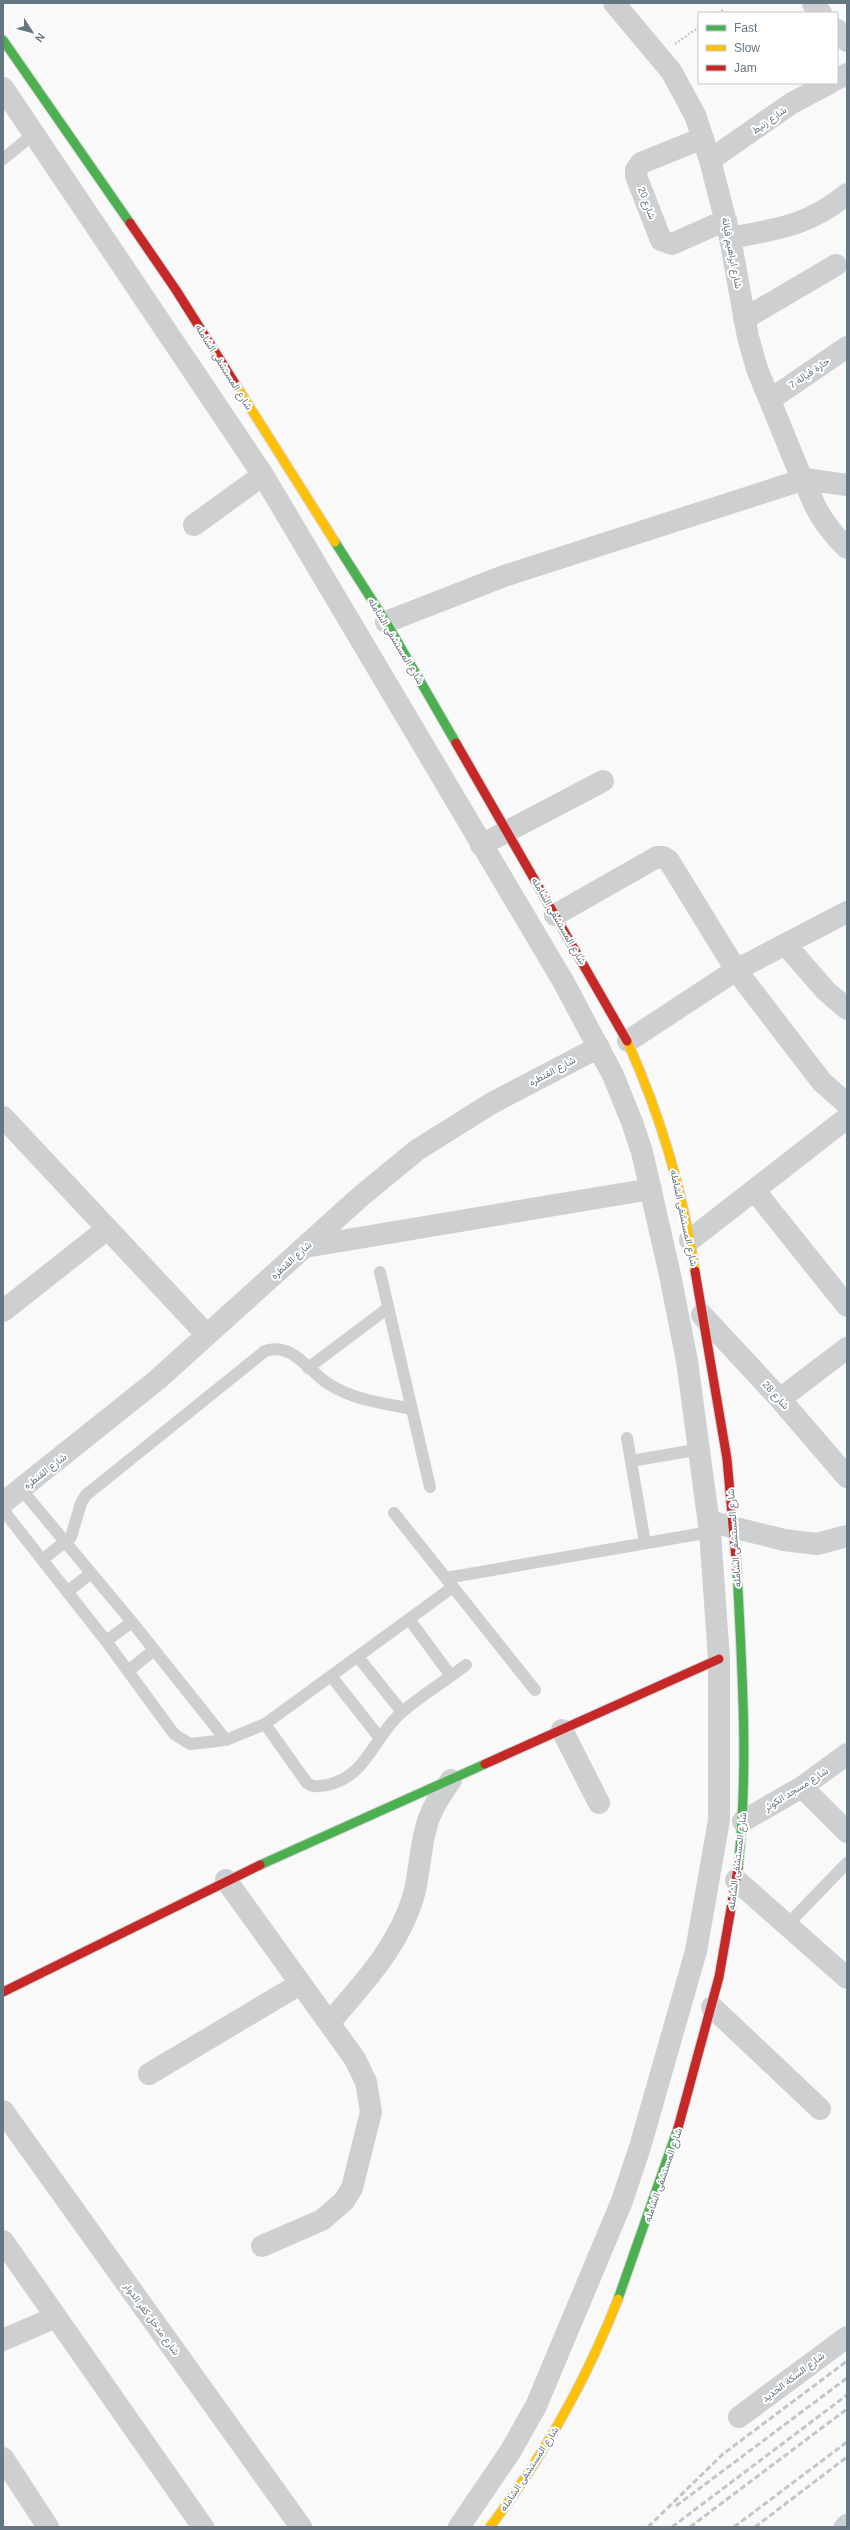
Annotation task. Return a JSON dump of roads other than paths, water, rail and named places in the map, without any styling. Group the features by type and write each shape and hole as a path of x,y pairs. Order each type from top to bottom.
{"street":[{"name":"شارع ابراهيم فيالة","path":"614,3 680,85 703,138 728,229 744,319 757,369 771,399 800,474 805,479 810,500 847,548"},
{"path":"838,31 847,41"},
{"name":"شارع المستشفى الشامله","path":"3,40 176,290 386,622 628,1040 673,1164 690,1240 727,1460 734,1527 746,1734 743,1821 736,1880 712,2007 673,2149 642,2237 593,2359 528,2474 507,2507 490,2527"},
{"path":"838,78 847,74"},
{"name":"شارع زنيط","path":"710,160 792,104 828,84"},
{"path":"3,88 35,133 263,475 563,981 599,1047 613,1074 632,1122 650,1189 686,1354 701,1448 710,1527 719,1659 719,1820 696,1952 640,2147 606,2242 536,2406 510,2452 459,2527"},
{"name":"شارع 20","path":"703,138 641,164 636,170 636,176 661,240 666,243 672,244 728,229 805,221 820,214 847,194"},
{"path":"744,319 836,265"},
{"name":"حارة فيالة 7","path":"771,399 847,347"},
{"path":"194,525 263,475"},
{"path":"386,622 504,576 805,479 847,486"},
{"path":"481,845 603,782"},
{"path":"555,915 657,857 663,857 669,861 736,970 822,1082 847,1104"},
{"path":"628,1040 736,970 847,912"},
{"path":"785,944 826,991 847,1009"},
{"name":"شارع القنطره","path":"3,1503 139,1394 388,1173 453,1125 599,1047"},
{"path":"3,1117 207,1335"},
{"path":"690,1240 847,1118"},
{"path":"304,1247 650,1189"},
{"path":"755,1191 847,1306"},
{"path":"3,1311 107,1229"},
{"name":"شارع 28","path":"702,1315 780,1399 847,1477"},
{"path":"780,1399 847,1348"},
{"path":"710,1527 734,1527 784,1540 817,1544 847,1536"},
{"path":"3,1992 226,1880 719,1659"},
{"path":"562,1730 599,1803"},
{"name":"شارع مسجد الكوثر","path":"743,1821 802,1787 847,1754"},
{"path":"329,2023 373,1973 395,1936 414,1895 428,1823 432,1812 451,1780"},
{"path":"802,1787 847,1832"},
{"path":"226,1880 300,1984 356,2059 366,2082 370,2096 371,2112 357,2173 352,2188 334,2211 322,2220 262,2246"},
{"path":"736,1880 847,1978"},
{"path":"149,2074 300,1984"},
{"path":"712,2007 820,2109"},
{"name":"شارع مدخل كفر الدوار","path":"3,2111 301,2527"},
{"path":"3,2241 203,2527"},
{"path":"3,2340 56,2318"},
{"name":"شارع السكة الحديد","path":"739,2417 847,2337"},
{"path":"3,2458 48,2527"}],"lane":[{"path":"3,159 35,133"},
{"path":"380,1272 430,1487"},
{"path":"308,1368 388,1308"},
{"path":"42,1560 66,1543 75,1529 81,1503 86,1495 265,1351 277,1349 290,1352 328,1383 354,1397 412,1409"},
{"path":"627,1438 645,1543"},
{"path":"631,1462 701,1448"},
{"path":"21,1490 132,1622 226,1740"},
{"path":"3,1510 106,1641 174,1734 190,1744 226,1740 265,1724 409,1619 449,1582 645,1543 710,1527"},
{"path":"394,1513 535,1690"},
{"path":"67,1592 91,1573"},
{"path":"409,1619 450,1676"},
{"path":"106,1641 132,1622"},
{"path":"128,1670 154,1650"},
{"path":"358,1657 402,1712"},
{"path":"265,1724 304,1780 314,1786 336,1783 356,1772 379,1737 402,1712 466,1665"},
{"path":"331,1676 379,1737"},
{"path":"787,1925 847,1863"}],"railway":[{"path":"648,2527 723,2454 847,2361"},
{"path":"676,2506 847,2378"},
{"path":"672,2527 847,2395"},
{"path":"690,2527 847,2409"},
{"path":"734,2527 847,2442"},
{"path":"755,2527 847,2457"}]}
